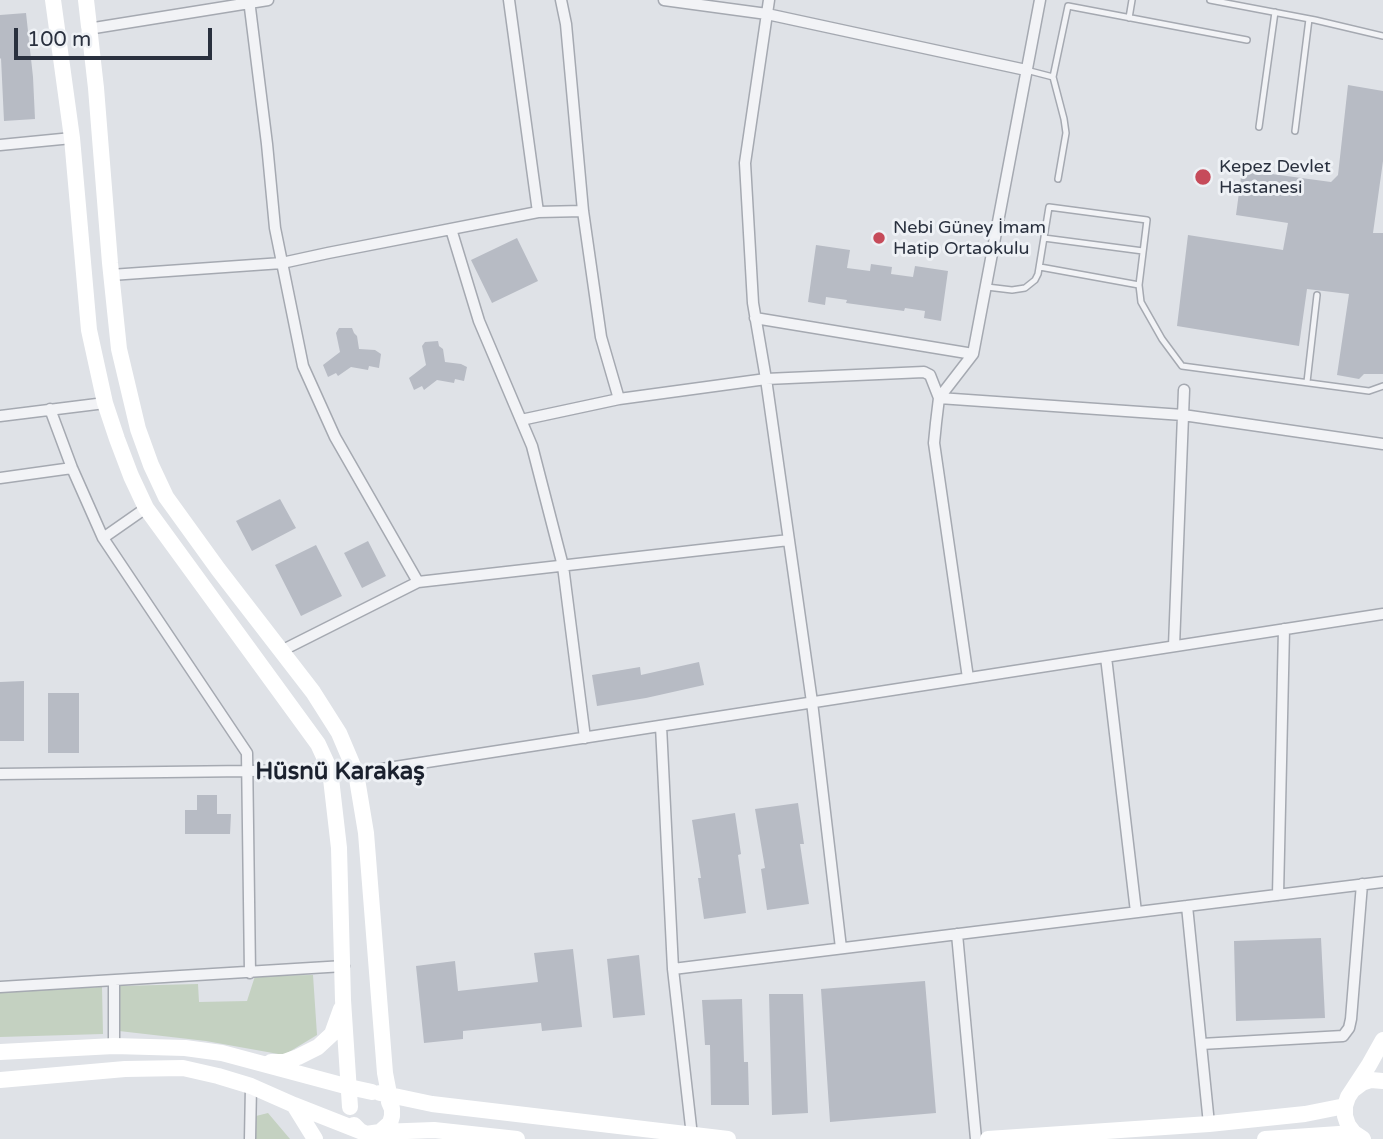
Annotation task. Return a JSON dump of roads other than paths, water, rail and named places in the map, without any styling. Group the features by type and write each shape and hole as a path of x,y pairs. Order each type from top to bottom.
{"main road":[{"path":"53,0 72,138 89,330 105,403 146,508 318,744 330,770 339,848 343,1000 353,1125"},
{"path":"86,0 119,349 130,399 151,466 166,497 313,692 339,733 356,773 366,833 385,1073 385,1114"},
{"path":"261,1063 284,1062 318,1046 332,1034 343,1000"},
{"path":"1357,1137 1348,1125 1345,1106 1383,1040"},
{"path":"0,1052 114,1046 185,1048 261,1063 349,1087 385,1114"},
{"path":"0,1080 125,1069 183,1068 251,1086 294,1105 353,1125 366,1134 385,1114 432,1104 728,1139"},
{"path":"1354,1089 1371,1080 1383,1081"},
{"path":"353,1125 359,1095 385,1114 434,1130 517,1139"},
{"path":"294,1105 315,1139"},
{"path":"988,1139 1209,1124 1305,1114 1345,1106"},
{"path":"1265,1139 1357,1137"}],"street":[{"path":"88,29 268,0"},
{"path":"509,0 538,212"},
{"path":"561,0 566,24 583,211 601,337 619,399"},
{"path":"664,0 767,14 1026,70"},
{"path":"769,0 745,163 752,303 766,379 812,702 841,948"},
{"path":"939,398 973,354 1040,0"},
{"path":"249,1 275,229 303,366 335,437 418,582"},
{"path":"0,145 72,138"},
{"path":"111,275 282,264 538,212 583,211"},
{"path":"452,229 479,321 532,446 563,566 584,738"},
{"path":"755,318 973,354"},
{"path":"521,420 619,399 766,379 924,372 930,375 939,398 934,443 968,678"},
{"path":"1174,646 1184,390"},
{"path":"939,398 1183,415 1383,444"},
{"path":"0,416 105,403"},
{"path":"50,409 103,538 247,753 250,973"},
{"path":"0,478 72,468"},
{"path":"103,538 146,508"},
{"path":"281,651 418,582 789,540"},
{"path":"356,773 1383,614"},
{"path":"1278,895 1284,629"},
{"path":"1106,657 1136,912"},
{"path":"661,726 674,969 691,1127"},
{"path":"0,774 330,770"},
{"path":"674,969 1383,882"},
{"path":"1201,1044 1343,1036 1351,1019 1363,884"},
{"path":"1187,906 1209,1124"},
{"path":"957,934 976,1139"},
{"path":"0,987 344,966"},
{"path":"114,981 114,1046"},
{"path":"250,1139 251,1086"}],"lane":[{"path":"1129,18 1132,0"},
{"path":"1210,0 1383,36"},
{"path":"1058,179 1066,133 1053,78 1068,6 1247,40"},
{"path":"1259,127 1275,12"},
{"path":"1295,131 1309,19"},
{"path":"1026,70 1053,78"},
{"path":"986,287 1012,290 1025,288 1035,280 1040,267 1049,207 1147,220 1139,285 1141,302 1162,339 1182,366 1369,391 1383,386"},
{"path":"1044,238 1143,251"},
{"path":"1040,267 1139,285"},
{"path":"1307,382 1317,295"}],"place":[{"name":"Kepez Devlet Hastanesi","path":"1203,177"},
{"name":"Nebi Güney İmam Hatip Ortaokulu","path":"879,238"}],"district":[{"name":"Hüsnü Karakaş","path":"340,773"}]}
